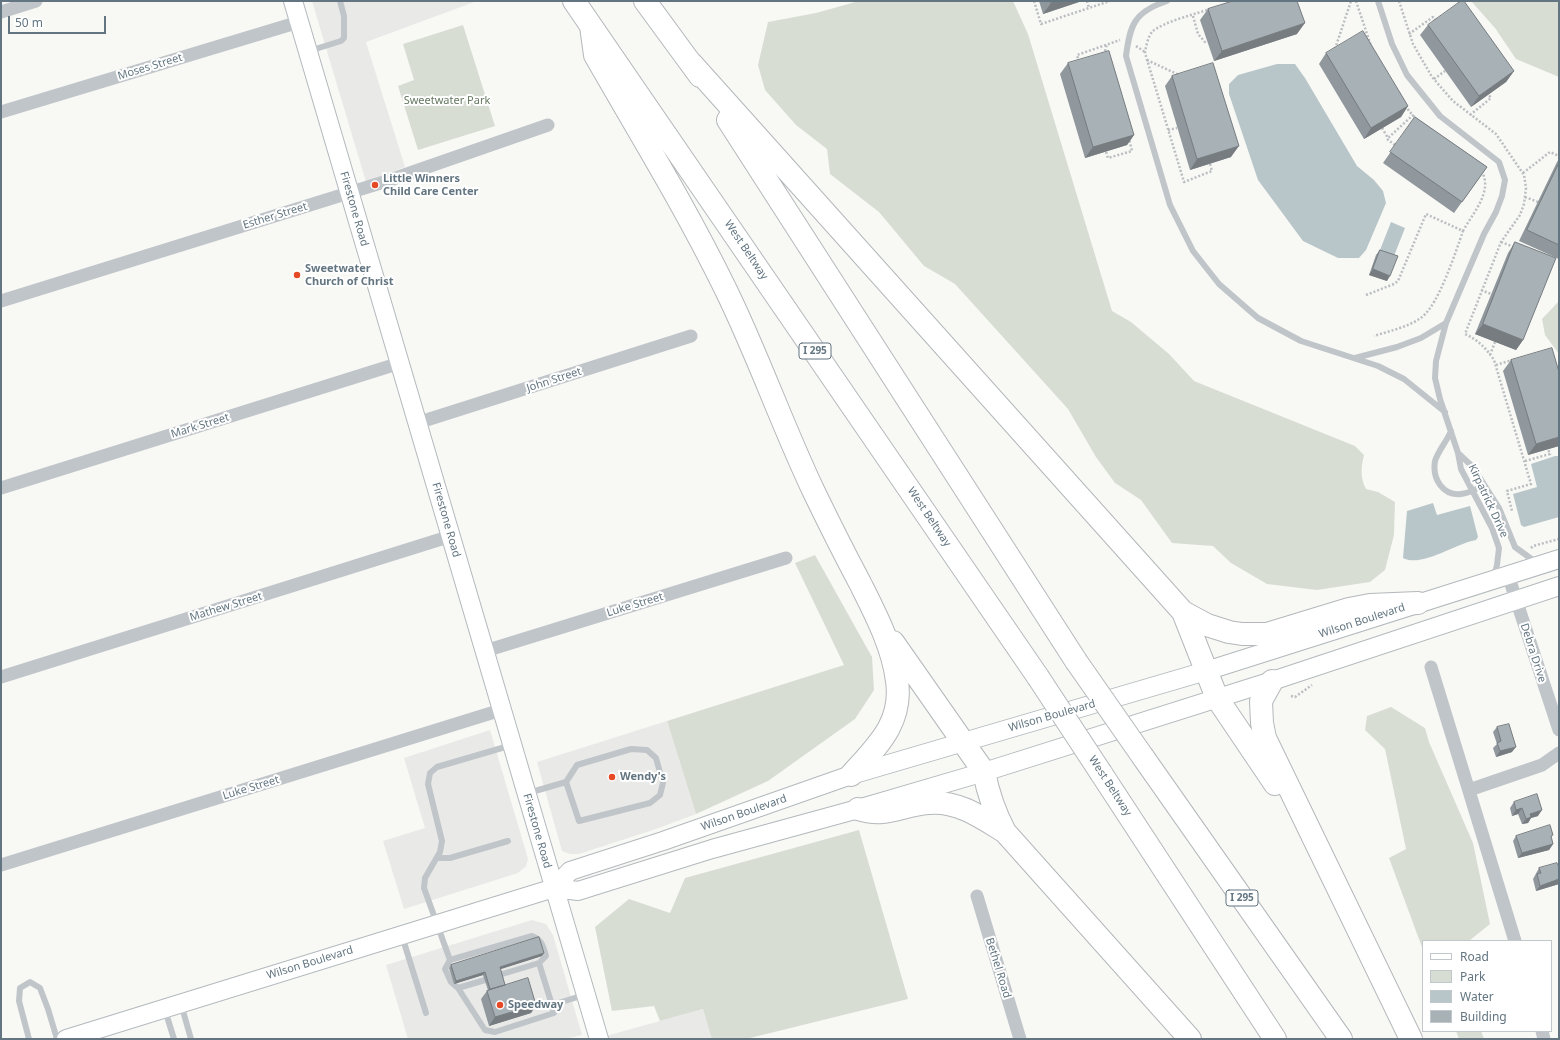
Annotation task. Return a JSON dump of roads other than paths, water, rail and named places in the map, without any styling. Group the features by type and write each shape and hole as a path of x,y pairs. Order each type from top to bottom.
{"highway":[{"name":"West Beltway","path":"574,1 1038,677 1275,1039"},
{"name":"I 295","path":"645,1 692,64 1076,660 1341,1039"},
{"path":"591,26 595,55 690,220 725,288 813,490 879,622 894,665 898,681 898,700 893,720 885,737 851,775"},
{"path":"692,64 1183,612 1207,625 1230,632 1242,634 1267,634 1363,606 1418,603"},
{"path":"1183,612 1217,698 1272,780 1310,830"},
{"path":"879,622 984,772 986,785 996,815 1005,832 1190,1039"},
{"path":"1272,681 1261,701 1262,723 1265,738 1411,1039"},
{"path":"858,809 880,813 927,803 941,803 956,806 978,815 1005,832"}],"main road":[{"name":"Firestone Road","path":"292,1 599,1039"},
{"name":"Wilson Boulevard","path":"554,888 570,871 663,841 851,775 1206,671 1559,559"},
{"name":"Wilson Boulevard","path":"66,1039 554,888 578,891 712,849 858,809 984,772 1272,681 1559,586"}],"street":[{"path":"1,12 36,1"},
{"name":"Moses Street","path":"1,112 299,22"},
{"name":"Esther Street","path":"1,301 349,193 548,125"},
{"name":"John Street","path":"417,423 691,336"},
{"name":"Mark Street","path":"1,488 400,364"},
{"name":"Mathew Street","path":"1,677 451,536"},
{"name":"Luke Street","path":"484,651 786,558"},
{"name":"Debra Drive","path":"1501,577 1516,600 1559,730"},
{"path":"1431,667 1514,940"},
{"name":"Luke Street","path":"1,865 501,710"},
{"path":"1469,790 1542,765 1559,753"},
{"name":"Bethel Road","path":"977,896 1020,1039"}],"lane":[{"path":"308,52 341,41 344,38 344,16 340,1"},
{"path":"1167,1 1157,4 1135,19 1129,33 1126,56 1170,205 1193,251 1219,284 1258,318 1301,341 1378,366 1404,379 1445,412"},
{"path":"1378,1 1392,44 1407,75 1440,116 1499,162 1505,180 1502,196 1496,212 1484,234 1446,323 1436,361 1435,378 1458,453"},
{"path":"1355,358 1398,347 1421,338 1446,323"},
{"path":"1452,431 1436,459 1435,469 1437,480 1442,488 1448,492 1461,494 1473,492 1484,485"},
{"name":"Kirpatrick Drive","path":"1458,453 1473,467 1499,508 1516,547 1540,565"},
{"name":"Kirpatrick Drive","path":"1458,453 1461,469 1492,528 1499,548 1497,566 1501,577"},
{"path":"450,960 424,888 425,878 440,852 442,842 428,784 430,773 437,767 512,745"},
{"path":"526,793 566,782 577,765 631,749 647,750 656,758 664,782 660,795 650,803 579,821 566,782"},
{"path":"436,858 450,858 508,841"},
{"path":"401,935 426,1013"},
{"path":"503,972 535,962 546,956 543,945 539,939 532,936 527,940 512,945 461,956 450,960 445,969 451,982 458,988 485,1030 495,1032 554,1013 535,962"},
{"path":"461,956 463,963"},
{"path":"458,988 469,982 484,980"},
{"path":"29,1039 19,1001 20,988 30,982 40,988 57,1039"},
{"path":"552,1005 585,994"},
{"path":"173,1006 174,1039"},
{"path":"173,1006 191,1039"}],"water":[{"path":"1277,64 1295,64 1305,78 1357,166 1374,180 1383,191 1386,203 1366,250 1359,258 1338,258 1303,241 1258,180 1229,94 1229,84 1238,75"},
{"path":"1391,222 1405,228 1394,256 1380,250"},
{"path":"1559,456 1559,517 1524,527 1521,525 1513,494 1537,487 1531,464"},
{"path":"1433,503 1437,515 1470,506 1478,537 1476,540 1419,560 1403,558 1407,511"}],"place":[{"name":"Little Winners Child Care Center","path":"375,185"},
{"name":"Sweetwater Church of Christ","path":"297,275"},
{"name":"Wendy's","path":"612,777"},
{"name":"Speedway","path":"500,1005"}],"park label":[{"name":"Sweetwater Park","path":"447,101"}]}
